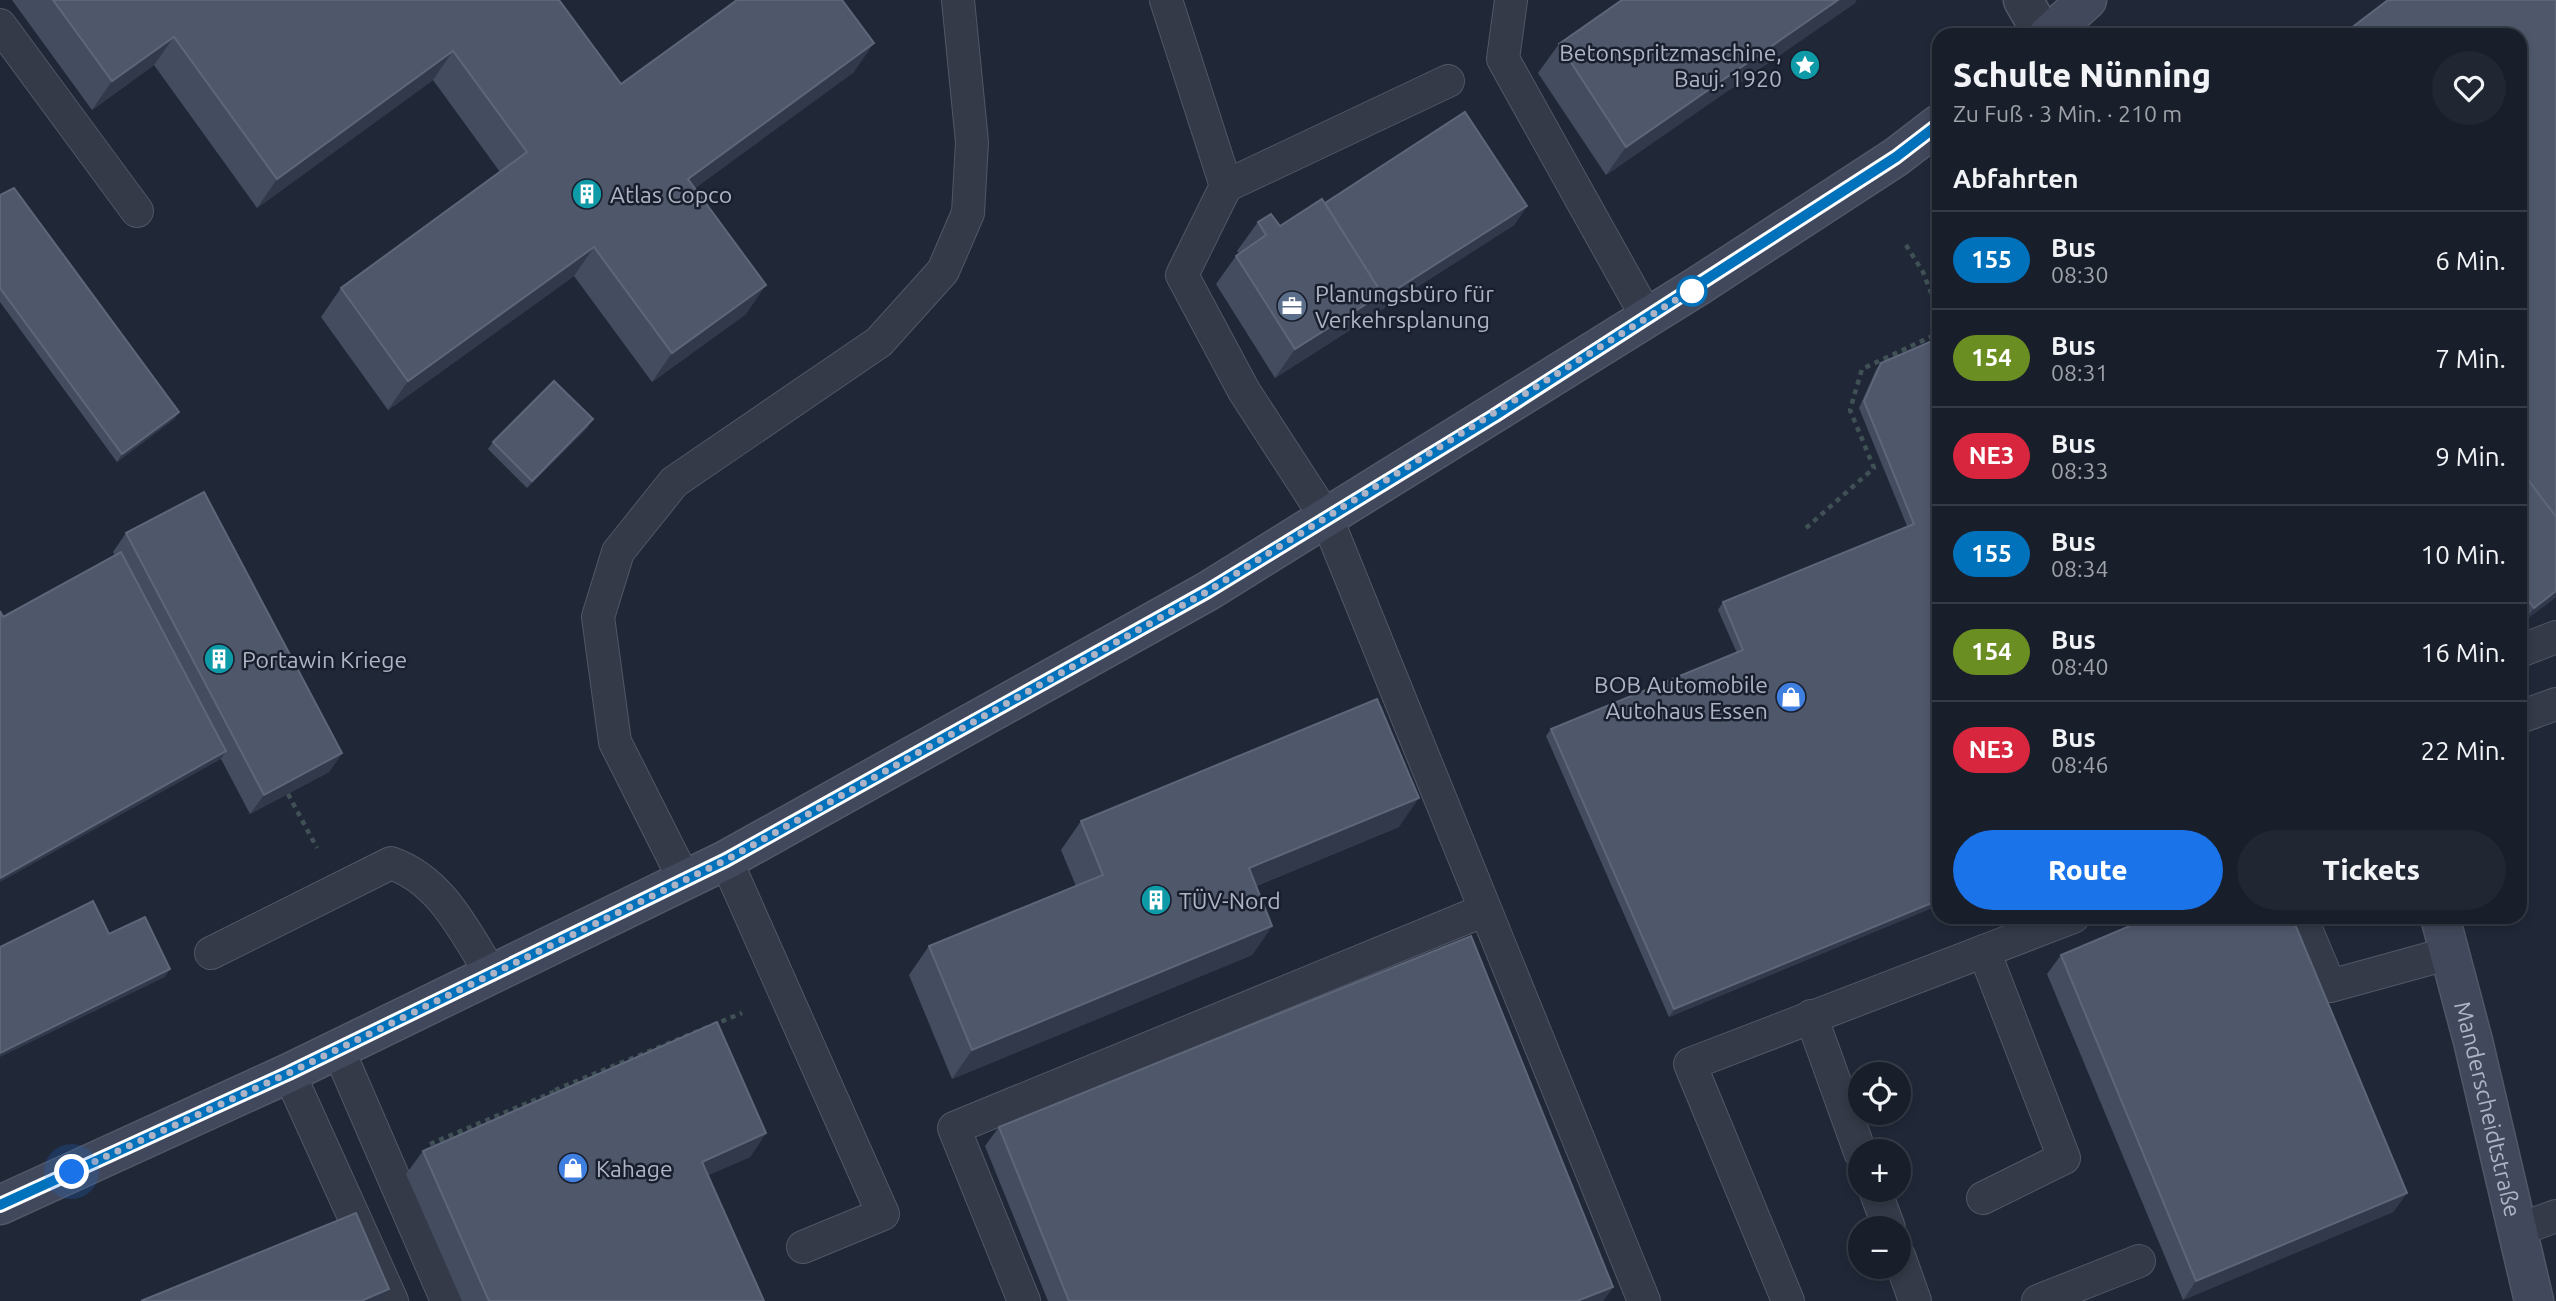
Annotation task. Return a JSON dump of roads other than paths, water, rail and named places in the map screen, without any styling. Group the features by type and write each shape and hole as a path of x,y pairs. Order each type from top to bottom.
{"street":[{"path":"2023,0 2041,28"},
{"path":"2053,28 2087,0"},
{"path":"0,1205 289,1073 726,860 1208,591 1327,519 1648,318 1896,157 1932,129"},
{"name":"Manderscheidtstraße","path":"2442,924 2534,1301"}],"lane":[{"path":"685,881 615,742 598,617 618,552 674,482 879,342 943,271 968,213 972,142 958,0"},
{"path":"1166,0 1226,186"},
{"path":"1511,0 1503,59 1648,318"},
{"path":"0,25 137,211"},
{"path":"1448,81 1226,186 1182,275 1244,391 1327,519 1644,1301"},
{"path":"2527,648 2556,637"},
{"path":"2527,714 2556,704"},
{"path":"726,860 883,1214 803,1247"},
{"path":"211,953 391,863 410,870 442,896 492,975"},
{"path":"1024,1301 954,1128 1485,910"},
{"path":"1788,1301 1690,1064 2055,924"},
{"path":"2304,924 2330,986 2450,953"},
{"path":"1983,1198 2064,1158 1984,951"},
{"path":"1811,1016 1855,1139"},
{"path":"338,1049 447,1301"},
{"path":"289,1073 392,1301"},
{"path":"2518,1230 2556,1216"},
{"path":"2038,1301 2138,1261"},
{"path":"1907,1279 1915,1301"}],"place":[{"name":"Betonspritzmaschine, Bauj. 1920","path":"1805,65"},
{"name":"Atlas Copco","path":"587,194"},
{"name":"Planungsbüro für Verkehrsplanung","path":"1292,306"},
{"name":"Portawin Kriege","path":"219,659"},
{"name":"BOB Automobile Autohaus Essen","path":"1791,697"},
{"name":"TÜV-Nord","path":"1156,900"},
{"name":"Kahage","path":"573,1168"}]}
